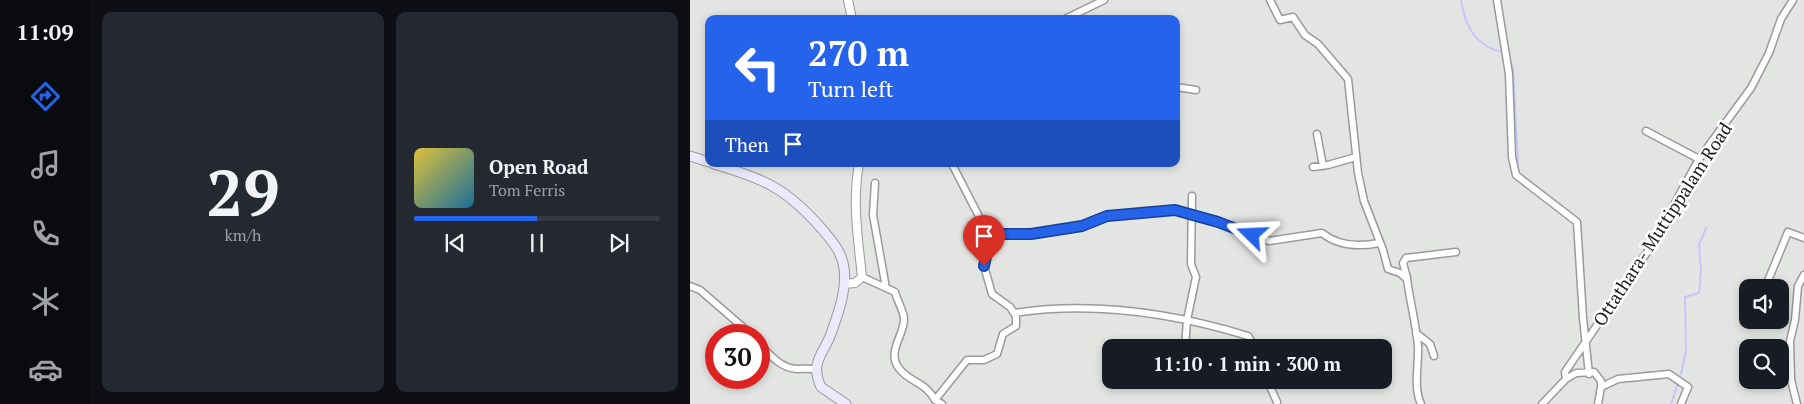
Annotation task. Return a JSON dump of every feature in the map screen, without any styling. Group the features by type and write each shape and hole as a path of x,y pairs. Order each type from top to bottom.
{"main road":[{"path":"690,156 705,161"},
{"path":"723,167 757,178 780,189 802,207 834,243 841,256 844,268 844,284 840,309 831,336 818,357 817,370 821,387 846,404"}],"street":[{"path":"848,0 851,15"},
{"path":"1073,15 1104,0"},
{"path":"1270,0 1280,20 1293,17 1305,35 1318,44 1348,78 1356,157 1364,201 1388,269 1400,273 1407,280"},
{"path":"1497,0 1509,74 1516,175 1577,222 1585,343 1589,374"},
{"name":"Ottathara- Muttippalam Road","path":"1542,404 1566,379 1565,372 1652,245 1699,159 1751,88 1775,38 1781,18 1793,0"},
{"path":"1180,88 1196,90"},
{"path":"1646,131 1699,159"},
{"path":"1317,134 1323,166"},
{"path":"1312,167 1356,157"},
{"path":"859,167 855,189 855,207 862,277"},
{"path":"935,400 967,360 984,360 997,354 1003,334 1016,326 1014,313 1010,306 992,294 984,266 990,238 954,167"},
{"path":"876,183 873,215 886,288"},
{"path":"1186,339 1187,320 1196,277 1191,264 1192,196"},
{"path":"988,234 1031,234 1082,226 1107,216 1175,210 1218,222 1269,241 1322,233 1330,239 1344,244 1379,242"},
{"path":"1769,279 1788,232 1804,238"},
{"path":"1421,404 1418,398 1416,333 1403,263 1406,258 1456,252"},
{"path":"1797,404 1791,380 1790,341 1795,320 1798,286 1804,275"},
{"path":"844,284 855,283 862,277"},
{"path":"862,277 895,292 904,318 896,344 897,366 911,380 920,382 929,390 935,400 942,404"},
{"path":"690,286 700,290 739,324"},
{"path":"1014,313 1043,309 1100,308 1187,320 1248,336 1250,339"},
{"path":"1416,333 1430,344 1434,356"},
{"path":"770,356 783,365 796,369 817,370"},
{"path":"1566,379 1576,373 1589,374 1594,372 1601,381 1598,404"},
{"path":"1601,387 1618,379 1669,374 1688,387 1681,404"},
{"path":"1271,389 1277,402"}],"waterway":[{"path":"1461,0 1465,18 1473,34 1485,45 1502,52"},
{"path":"1508,56 1513,68 1518,163"},
{"path":"1681,374 1686,350 1685,297 1699,293 1701,271 1699,245 1706,228"},
{"path":"1671,404 1677,386"}],"route":[{"path":"984,266 990,238 988,234 1031,234 1082,226 1107,216 1175,210 1218,222 1252,235"}]}
